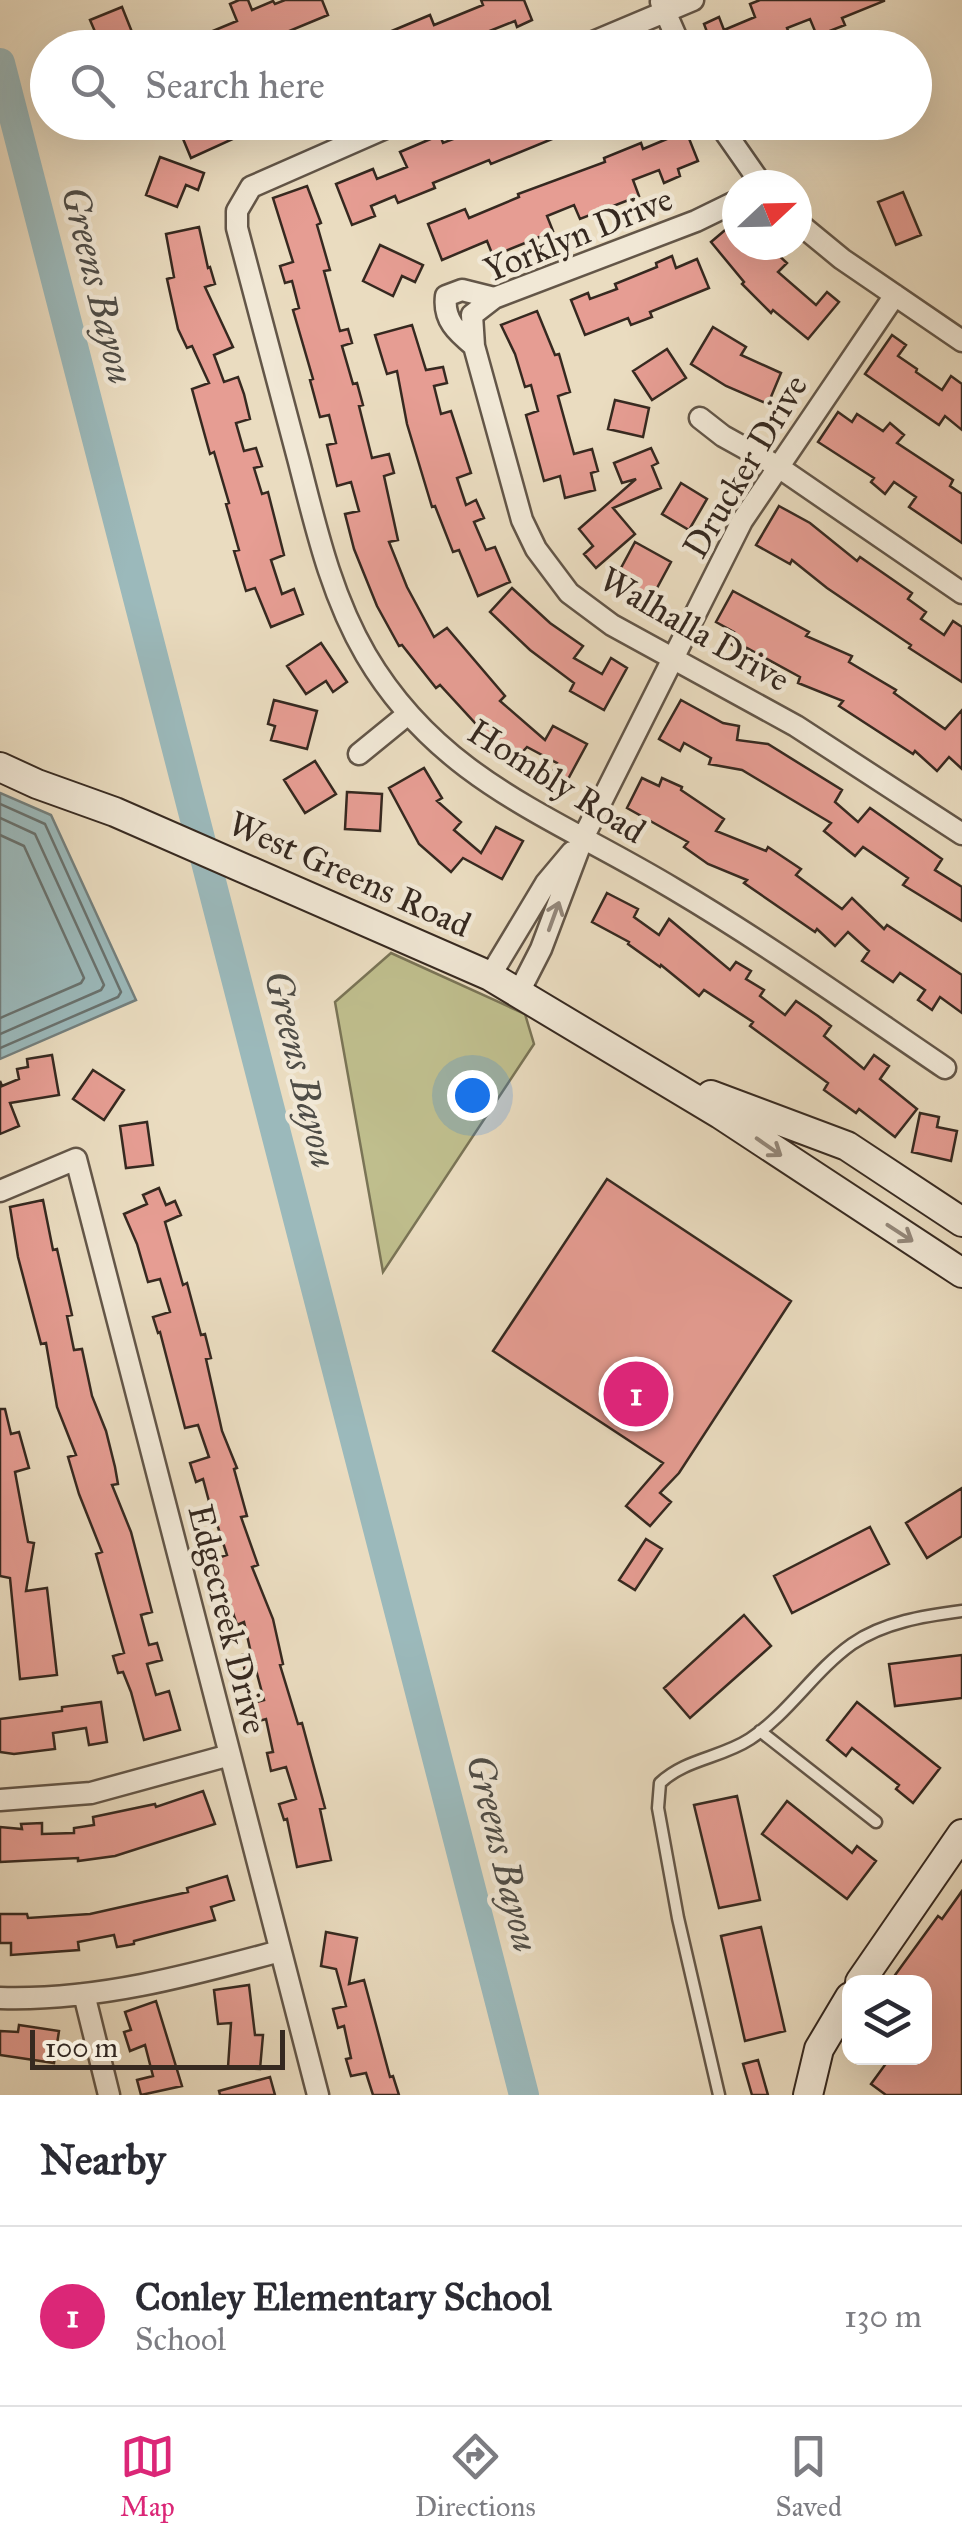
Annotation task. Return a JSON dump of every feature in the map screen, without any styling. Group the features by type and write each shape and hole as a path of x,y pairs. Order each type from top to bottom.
{"main road":[{"name":"West Greens Road","path":"0,767 115,812 490,976 658,1076 962,1273"},
{"name":"West Greens Road","path":"658,1076 847,1146 962,1222"},
{"path":"865,1975 962,1834"},
{"path":"808,2095 820,2049 842,2011"}],"street":[{"path":"615,30 662,6 693,0"},
{"path":"662,6 673,30"},
{"name":"Hombly Road","path":"359,140 252,187 236,210 243,250 331,580 367,657 408,714 468,771 761,943 945,1068"},
{"path":"731,140 752,170"},
{"name":"Yorklyn Drive","path":"474,346 472,315 494,298 662,235 722,208"},
{"path":"812,235 962,341"},
{"path":"474,346 452,328 444,308 446,296 462,290 494,298"},
{"name":"Drucker Drive","path":"519,992 542,950 582,838 742,521 895,295"},
{"name":"Walhalla Drive","path":"474,346 522,520 536,550 560,583 590,611 796,726 962,834"},
{"path":"700,418 962,593"},
{"path":"358,754 408,714"},
{"name":"Drucker Drive","path":"490,976 546,883 582,838"},
{"name":"Edgecreek Drive","path":"0,1191 76,1158 318,2095"},
{"path":"0,1800 90,1793 230,1755"},
{"path":"0,1998 84,1994 178,1978 280,1951"},
{"path":"84,1994 109,2095"}],"lane":[{"path":"718,2095 678,1918 658,1808 660,1783 672,1772 760,1732 850,1645 898,1622 962,1610"},
{"path":"760,1732 876,1822"}],"shaded area":[{"path":"391,953 525,1014 534,1044 383,1272 335,1002"}],"water":[{"path":"0,793 51,815 136,1000 0,1059"}],"building":[{"path":"248,0 252,10 273,1 275,4 285,0 322,0 328,15 292,30 215,30 237,21 230,4"},
{"path":"481,0 524,0 532,20 517,27 515,21 492,30 394,30 430,15 434,25 483,5"},
{"path":"760,0 884,0 842,18 845,25 832,30 815,30 810,19 788,30 724,30 755,17 750,4"},
{"path":"122,7 131,30 94,30 90,20"},
{"path":"719,17 724,30 706,30 704,24"},
{"path":"184,140 231,140 191,158"},
{"path":"428,140 443,143 550,140 433,183 435,188 398,203 395,196 371,206 375,216 352,225 336,184 373,169 377,179 407,167 400,152"},
{"path":"664,140 690,140 698,161 678,169 680,176 664,183 659,170 633,180 639,196 580,219 574,205 547,216 553,231 493,256 487,241 442,260 428,224 465,209 469,218 519,197 518,194 605,162 604,158 641,143 643,149"},
{"path":"160,157 204,173 198,190 186,185 177,207 146,195"},
{"path":"307,186 321,223 317,225 330,270 324,271 340,331 348,329 352,343 342,346 363,405 359,406 372,458 389,454 394,473 384,476 398,540 389,542 407,587 434,637 447,628 505,696 500,701 545,740 553,726 587,744 567,781 552,773 557,763 527,747 516,759 440,685 436,688 399,646 377,606 345,514 359,511 351,482 337,486 327,445 336,443 329,415 320,417 293,310 299,308 292,281 285,283 280,266 293,262 273,198"},
{"path":"903,192 921,235 896,245 878,202"},
{"path":"199,227 215,284 205,287 233,347 214,355 224,382 238,377 244,394 250,419 236,423 244,451 256,448 262,466 254,468 262,494 268,492 284,555 271,560 282,594 294,589 303,614 271,627 255,588 246,591 234,551 239,550 226,504 229,503 192,389 209,383 192,346 187,348 178,329 167,279 174,277 166,234"},
{"path":"722,233 722,255 711,242"},
{"path":"380,245 423,265 415,282 402,276 393,296 363,281"},
{"path":"672,256 676,268 697,259 709,288 650,312 652,317 631,325 628,318 585,335 571,300 588,293 590,299 617,289 615,284 657,267 656,263"},
{"path":"726,260 784,260 787,263 778,272 816,305 827,292 839,302 808,339 773,310 771,313"},
{"path":"537,311 555,355 559,354 570,392 558,396 574,454 592,449 598,471 591,473 595,490 565,498 560,476 544,481 526,415 538,411 531,385 525,387 501,325"},
{"path":"412,325 426,370 443,367 447,383 434,386 441,414 451,411 471,473 457,478 466,505 476,500 484,518 474,522 486,550 495,547 510,582 478,596 459,550 453,552 435,506 432,507 407,424 397,371 387,374 375,335"},
{"path":"713,327 746,347 741,355 781,373 768,404 726,386 691,364"},
{"path":"892,335 906,345 898,356 916,372 942,390 951,376 962,384 962,430 945,416 939,425 865,374"},
{"path":"667,349 686,378 652,400 633,371"},
{"path":"615,400 649,408 643,437 608,429"},
{"path":"838,412 852,422 857,414 883,431 890,423 904,435 897,443 953,480 950,486 962,494 962,543 909,507 916,497 894,482 885,494 871,482 874,478 818,442"},
{"path":"651,448 658,463 652,466 661,488 613,508 635,534 596,568 584,554 593,546 579,529 636,479 622,483 614,463"},
{"path":"681,483 707,499 689,530 662,514"},
{"path":"779,506 810,523 857,561 860,557 912,593 908,599 926,612 921,619 944,635 953,621 962,627 962,682 909,648 911,645 792,560 790,564 756,545"},
{"path":"635,542 671,562 650,601 614,581"},
{"path":"512,588 550,623 583,646 574,658 602,674 611,658 627,668 604,710 570,691 574,683 530,650 490,612"},
{"path":"733,591 809,632 806,636 852,656 849,662 896,690 894,693 945,729 962,710 962,769 949,757 937,771 915,751 913,754 839,706 843,701 798,683 800,677 747,648 745,652 729,643 734,632 716,622"},
{"path":"321,643 347,682 333,692 326,681 306,694 287,666"},
{"path":"274,700 317,711 307,749 271,740 275,726 268,724"},
{"path":"681,700 723,723 739,726 737,740 768,744 842,790 835,802 858,822 870,808 942,859 935,870 962,887 962,921 903,885 908,878 863,847 855,856 824,831 831,823 742,770 709,764 711,758 684,743 680,751 659,739"},
{"path":"315,761 336,794 305,813 284,780"},
{"path":"424,768 442,798 437,801 461,822 454,830 481,853 496,827 523,841 502,879 463,858 451,872 419,844 389,788"},
{"path":"642,778 659,786 662,778 682,787 724,819 716,831 766,851 768,847 801,869 796,875 842,909 852,898 884,929 887,925 962,975 962,1013 940,997 932,1010 918,1000 925,990 900,973 893,982 862,961 869,951 848,932 835,946 817,929 815,932 744,883 747,880 708,864 684,847 688,842 627,808"},
{"path":"347,792 382,794 380,831 345,829"},
{"path":"607,893 638,909 634,917 659,935 669,919 730,970 736,962 751,971 746,979 764,990 760,996 785,1015 796,1001 818,1016 831,1026 824,1036 864,1069 874,1055 889,1066 880,1079 917,1109 895,1137 859,1109 856,1113 824,1090 828,1083 750,1026 753,1022 704,990 699,996 629,942 592,922"},
{"path":"52,1055 59,1095 10,1103 19,1126 0,1134 0,1081 2,1086 19,1079 17,1069 28,1067 27,1059"},
{"path":"93,1070 124,1090 104,1120 73,1099"},
{"path":"920,1113 939,1117 937,1127 957,1131 951,1161 912,1152"},
{"path":"147,1122 153,1165 126,1168 120,1126"},
{"path":"607,1179 791,1301 679,1473 660,1493 671,1502 650,1526 626,1506 663,1463 493,1351"},
{"path":"159,1188 166,1205 175,1201 181,1215 165,1222 183,1285 187,1283 201,1335 205,1334 211,1358 206,1359 222,1431 237,1468 234,1469 247,1516 241,1517 258,1565 252,1567 273,1619 283,1664 280,1665 298,1724 302,1723 325,1808 320,1809 331,1860 297,1867 287,1819 284,1820 279,1804 296,1799 286,1767 271,1771 267,1753 273,1752 266,1719 259,1721 253,1703 264,1700 256,1670 245,1673 242,1655 251,1653 244,1622 237,1625 215,1559 227,1555 217,1524 209,1526 205,1511 211,1509 203,1479 196,1482 190,1463 209,1457 198,1425 185,1428 153,1317 170,1312 160,1279 148,1282 124,1214 147,1204 143,1195"},
{"path":"43,1200 72,1315 67,1316 74,1350 82,1349 92,1396 115,1467 118,1484 112,1485 131,1532 152,1612 141,1615 149,1645 157,1643 162,1660 147,1664 156,1695 169,1691 180,1730 144,1740 131,1692 123,1672 118,1673 113,1656 124,1653 96,1554 102,1552 68,1457 76,1455 57,1407 46,1343 41,1344 18,1257 10,1207"},
{"path":"0,1409 5,1409 11,1434 19,1432 29,1468 15,1472 28,1542 34,1543 26,1591 47,1588 57,1675 20,1679 10,1578 0,1576"},
{"path":"962,1488 962,1536 927,1558 906,1523"},
{"path":"870,1527 889,1564 792,1613 774,1576"},
{"path":"646,1539 662,1549 635,1590 619,1580"},
{"path":"744,1615 771,1646 690,1718 664,1688"},
{"path":"962,1655 962,1698 895,1706 889,1664"},
{"path":"101,1702 107,1742 89,1745 86,1728 53,1733 55,1749 0,1752 0,1719"},
{"path":"857,1702 940,1768 913,1803 896,1789 899,1785 852,1748 846,1756 827,1740"},
{"path":"203,1791 215,1824 115,1856 78,1861 0,1862 0,1827 22,1829 21,1824 42,1823 42,1834 74,1833 74,1828 94,1825 93,1817 155,1804 156,1807"},
{"path":"737,1796 760,1900 719,1908 694,1805"},
{"path":"787,1801 852,1853 857,1846 876,1861 847,1899 762,1834"},
{"path":"227,1876 234,1900 211,1907 215,1920 134,1944 117,1947 114,1935 78,1942 79,1950 11,1955 11,1943 0,1943 0,1914 27,1914 28,1918 90,1914 188,1892 187,1888"},
{"path":"962,1891 962,2095 886,2095 871,2084 885,2065 932,2065 932,1975 895,1975 938,1916 942,1919"},
{"path":"761,1927 785,2031 745,2041 721,1936"},
{"path":"326,1932 357,1938 349,1984 364,1980 390,2077 393,2076 399,2095 373,2095 366,2073 351,2076 344,2026 338,2028 333,2009 346,2006 336,1969 321,1966"},
{"path":"249,1985 255,2035 263,2035 260,2069 228,2067 231,2023 218,2024 214,1990"},
{"path":"156,2001 182,2086 141,2095 137,2080 153,2076 145,2045 130,2051 124,2032 131,2030 125,2012"},
{"path":"19,2025 59,2031 54,2063 0,2055 0,2031 18,2032"},
{"path":"758,2060 768,2095 752,2095 743,2064"},
{"path":"270,2077 275,2095 220,2095 219,2091"}],"waterway":[{"name":"Greens Bayou","path":"0,63 524,2095"}],"place":[{"name":"Conley Elementary School","path":"636,1394"}]}
